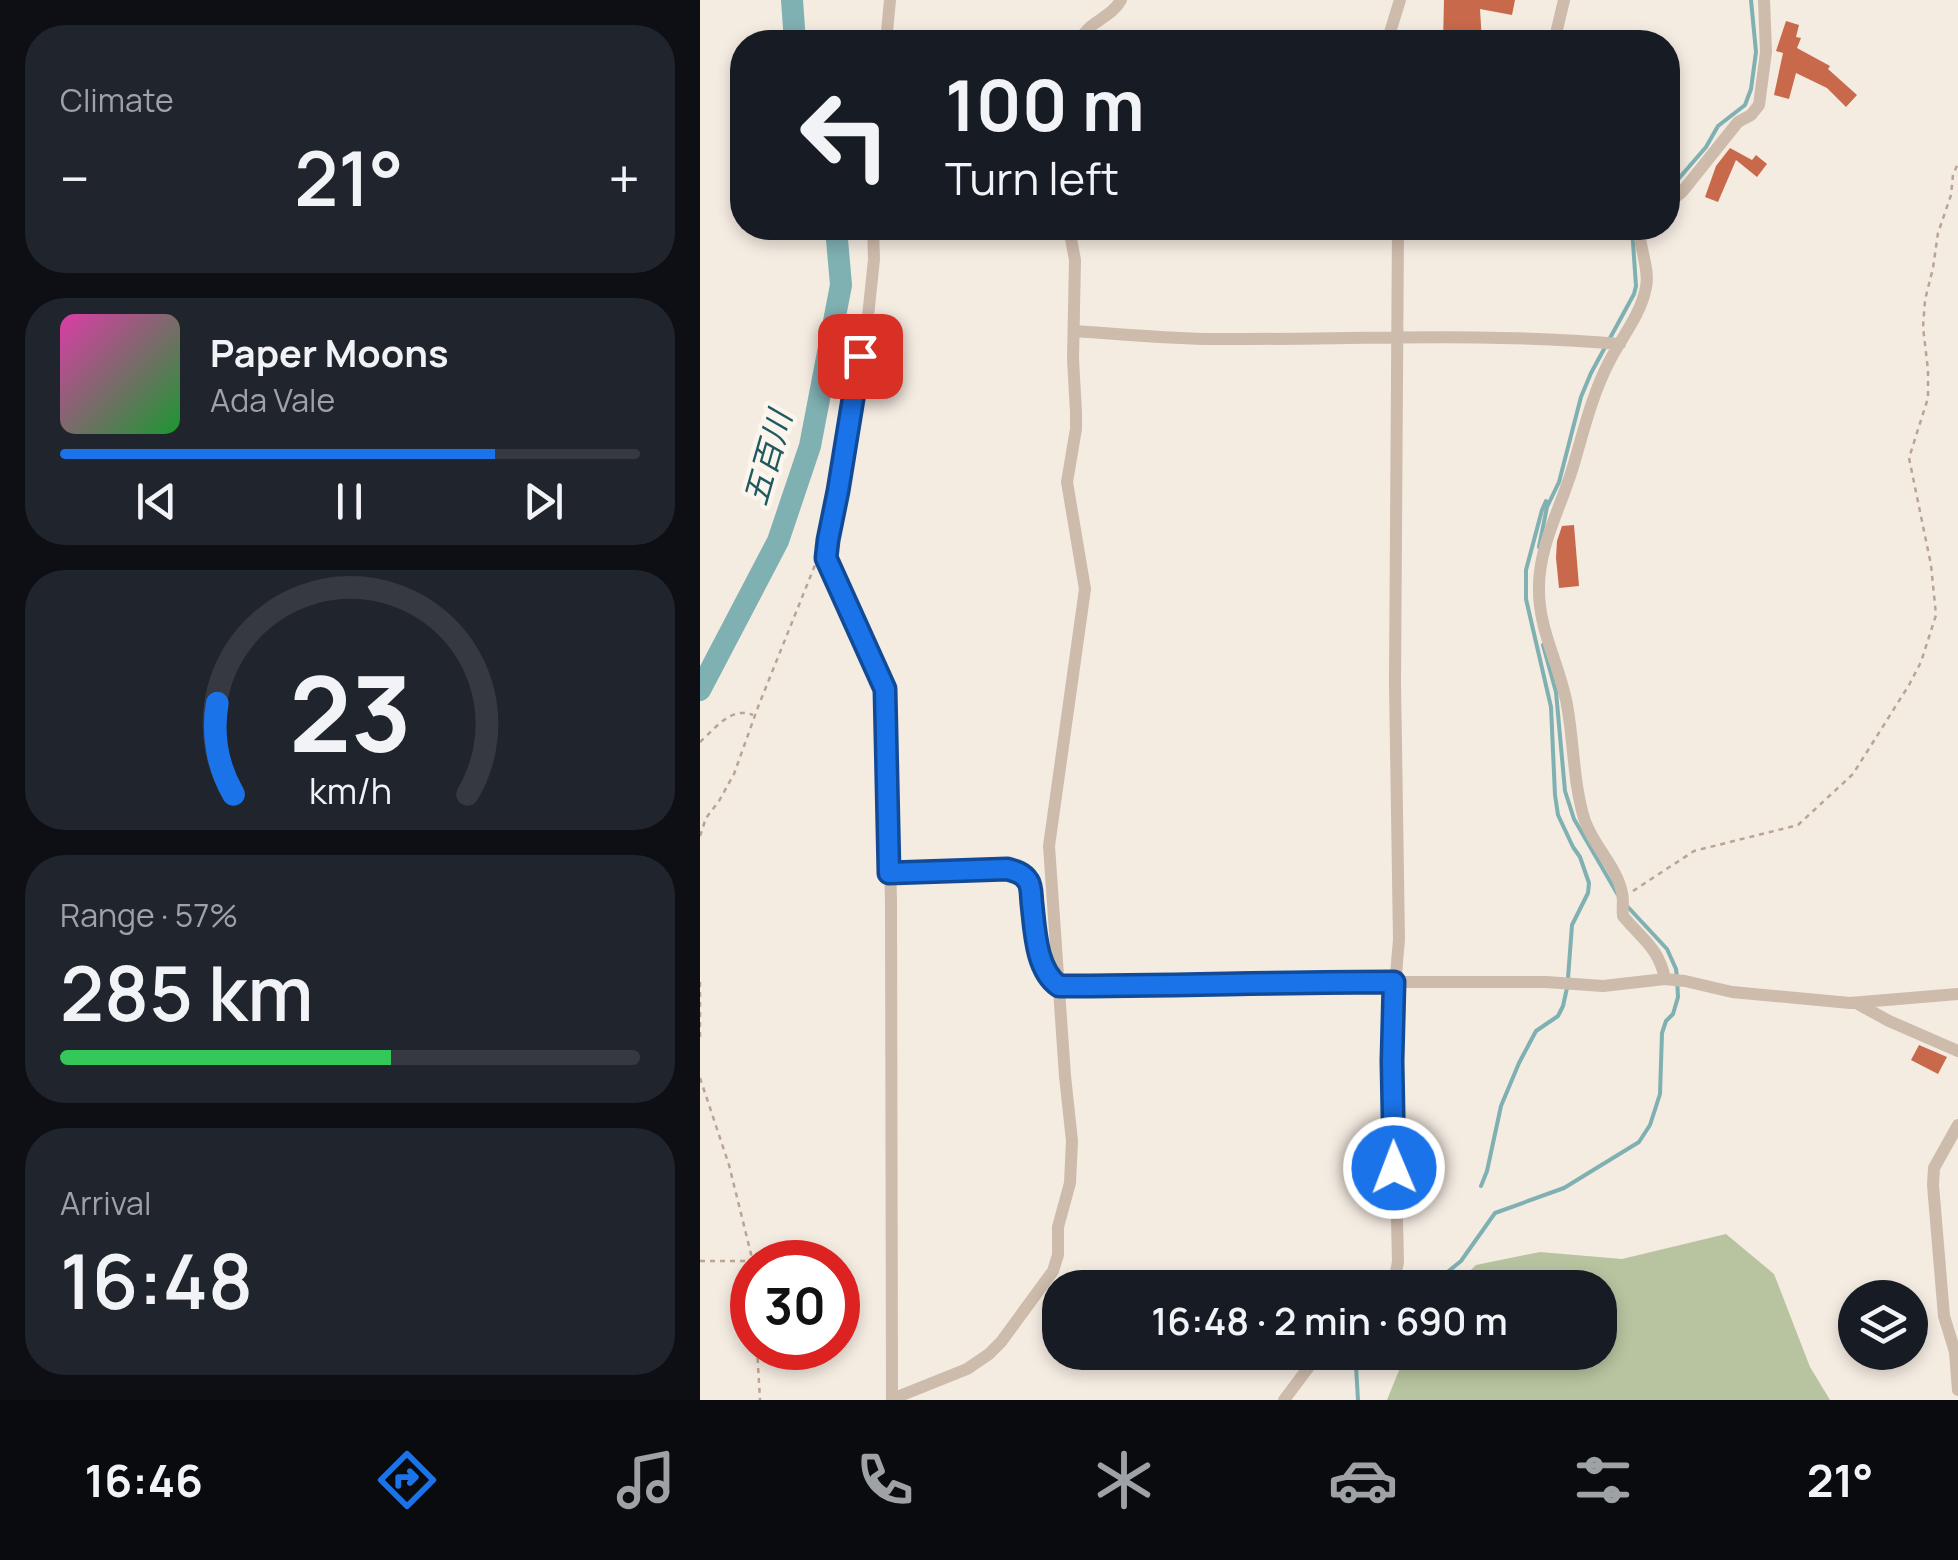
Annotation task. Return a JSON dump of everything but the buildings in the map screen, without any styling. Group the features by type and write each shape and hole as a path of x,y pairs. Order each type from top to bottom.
{"street":[{"path":"887,30 890,0"},
{"path":"1085,30 1115,9 1120,0"},
{"path":"1391,30 1400,0"},
{"path":"1557,30 1564,0"},
{"path":"1680,194 1738,122 1752,115 1759,105 1766,52 1764,0"},
{"path":"874,240 866,326 826,554 885,689 892,1400 968,1368 989,1354 1054,1271 1058,1227 1070,1183 1072,1163 1049,846 1086,589 1066,482 1076,429 1075,260 1071,240"},
{"path":"1396,1270 1392,1061 1399,940 1395,682 1398,240"},
{"path":"1640,240 1646,289 1628,333 1610,360 1583,427 1550,528 1539,588 1542,623 1567,704 1584,820 1618,882 1623,916 1655,950 1665,979"},
{"path":"1075,331 1202,339 1578,340 1620,344"},
{"path":"889,873 1007,869 1019,872 1029,882 1043,966 1051,981 1059,986 1281,982 1563,982 1603,986 1665,979 1732,992 1856,1003 1958,994"},
{"path":"1856,1003 1958,1051"},
{"path":"1958,1125 1934,1168 1933,1185 1944,1316 1954,1352 1958,1390"},
{"path":"1284,1400 1306,1370"}],"path":[{"path":"1623,898 1694,851 1798,825 1852,774 1921,662 1936,614 1931,565 1908,458 1928,398 1924,300 1958,163"},
{"path":"700,836 706,818 734,774 815,566 826,554"},
{"path":"700,742 728,716 750,712 754,716"},
{"path":"700,982 700,1038"},
{"path":"700,1078 729,1165 748,1240"},
{"path":"700,1261 730,1262"},
{"path":"758,1370 760,1400"}],"green space":[{"path":"1726,1234 1774,1274 1810,1367 1830,1400 1387,1400 1399,1370 1617,1370 1617,1270 1471,1270 1476,1265 1540,1252 1622,1259"}],"waterway":[{"name":"五百川","path":"792,0 794,30"},
{"path":"1680,177 1718,126 1745,105 1756,52 1751,0"},
{"name":"五百川","path":"700,690 778,541 810,446 841,285 837,240"},
{"path":"1539,547 1547,507 1559,482 1581,397 1634,294 1633,240"},
{"path":"1546,501 1526,570 1526,599 1551,707 1558,815 1589,883 1572,925 1568,978"},
{"path":"1543,645 1556,692 1565,791 1574,819 1618,895"},
{"path":"1450,1270 1461,1261 1495,1213 1564,1188 1639,1142 1650,1125 1660,1094 1662,1033 1678,997 1677,978 1667,949 1627,906"},
{"path":"1481,1186 1501,1106 1519,1063 1536,1031 1558,1016 1567,988"},
{"path":"1356,1370 1358,1400"}],"route":[{"path":"860,356 826,558 885,689 889,873 1007,869 1019,872 1029,882 1043,966 1051,981 1059,986 1394,982 1394,1168"}]}
